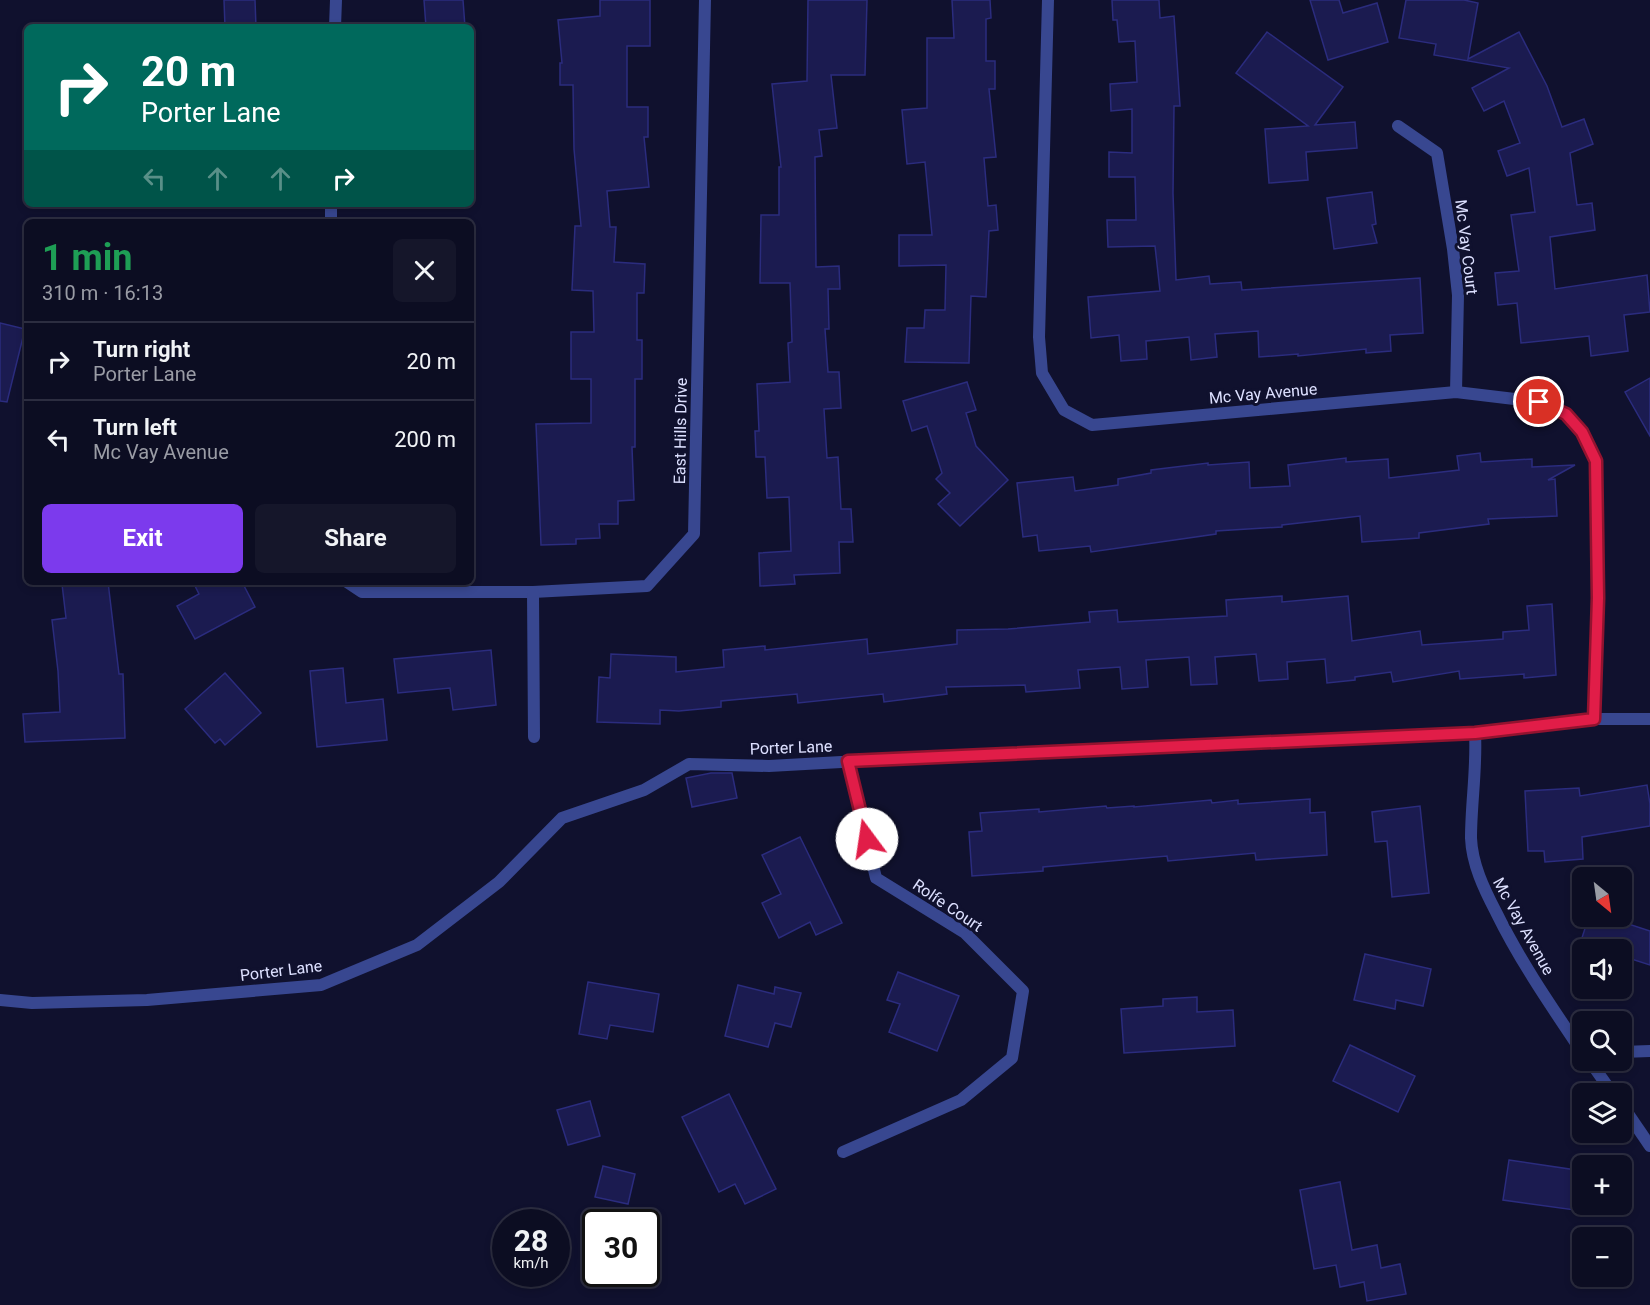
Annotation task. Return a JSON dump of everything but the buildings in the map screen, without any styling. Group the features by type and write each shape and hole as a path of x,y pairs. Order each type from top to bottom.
{"street":[{"path":"335,24 336,0"},
{"name":"East Hills Drive","path":"352,585 362,592 533,592 647,586 694,534 705,0"},
{"name":"Mc Vay Avenue","path":"1048,0 1039,337 1042,373 1064,410 1092,425 1456,392 1539,402 1566,414 1582,432 1596,461 1598,598 1594,719"},
{"name":"Mc Vay Court","path":"1398,126 1437,153 1458,295 1456,392"},
{"path":"533,592 534,737"},
{"name":"Porter Lane","path":"0,1000 32,1003 147,1000 321,985 417,945 500,882 562,819 644,790 689,764 769,766 1475,733 1594,719 1650,719"},
{"name":"Mc Vay Avenue","path":"1475,733 1477,761 1471,840 1480,882 1510,941 1572,1037"},
{"name":"Rolfe Court","path":"843,1152 961,1100 1012,1058 1023,991 965,933 876,878 848,761"},
{"path":"1632,1052 1650,1051"},
{"path":"1632,1120 1650,1146"}],"route":[{"path":"867,839 848,761 1475,733 1594,719 1598,598 1596,461 1582,432 1566,414 1539,402"}]}
